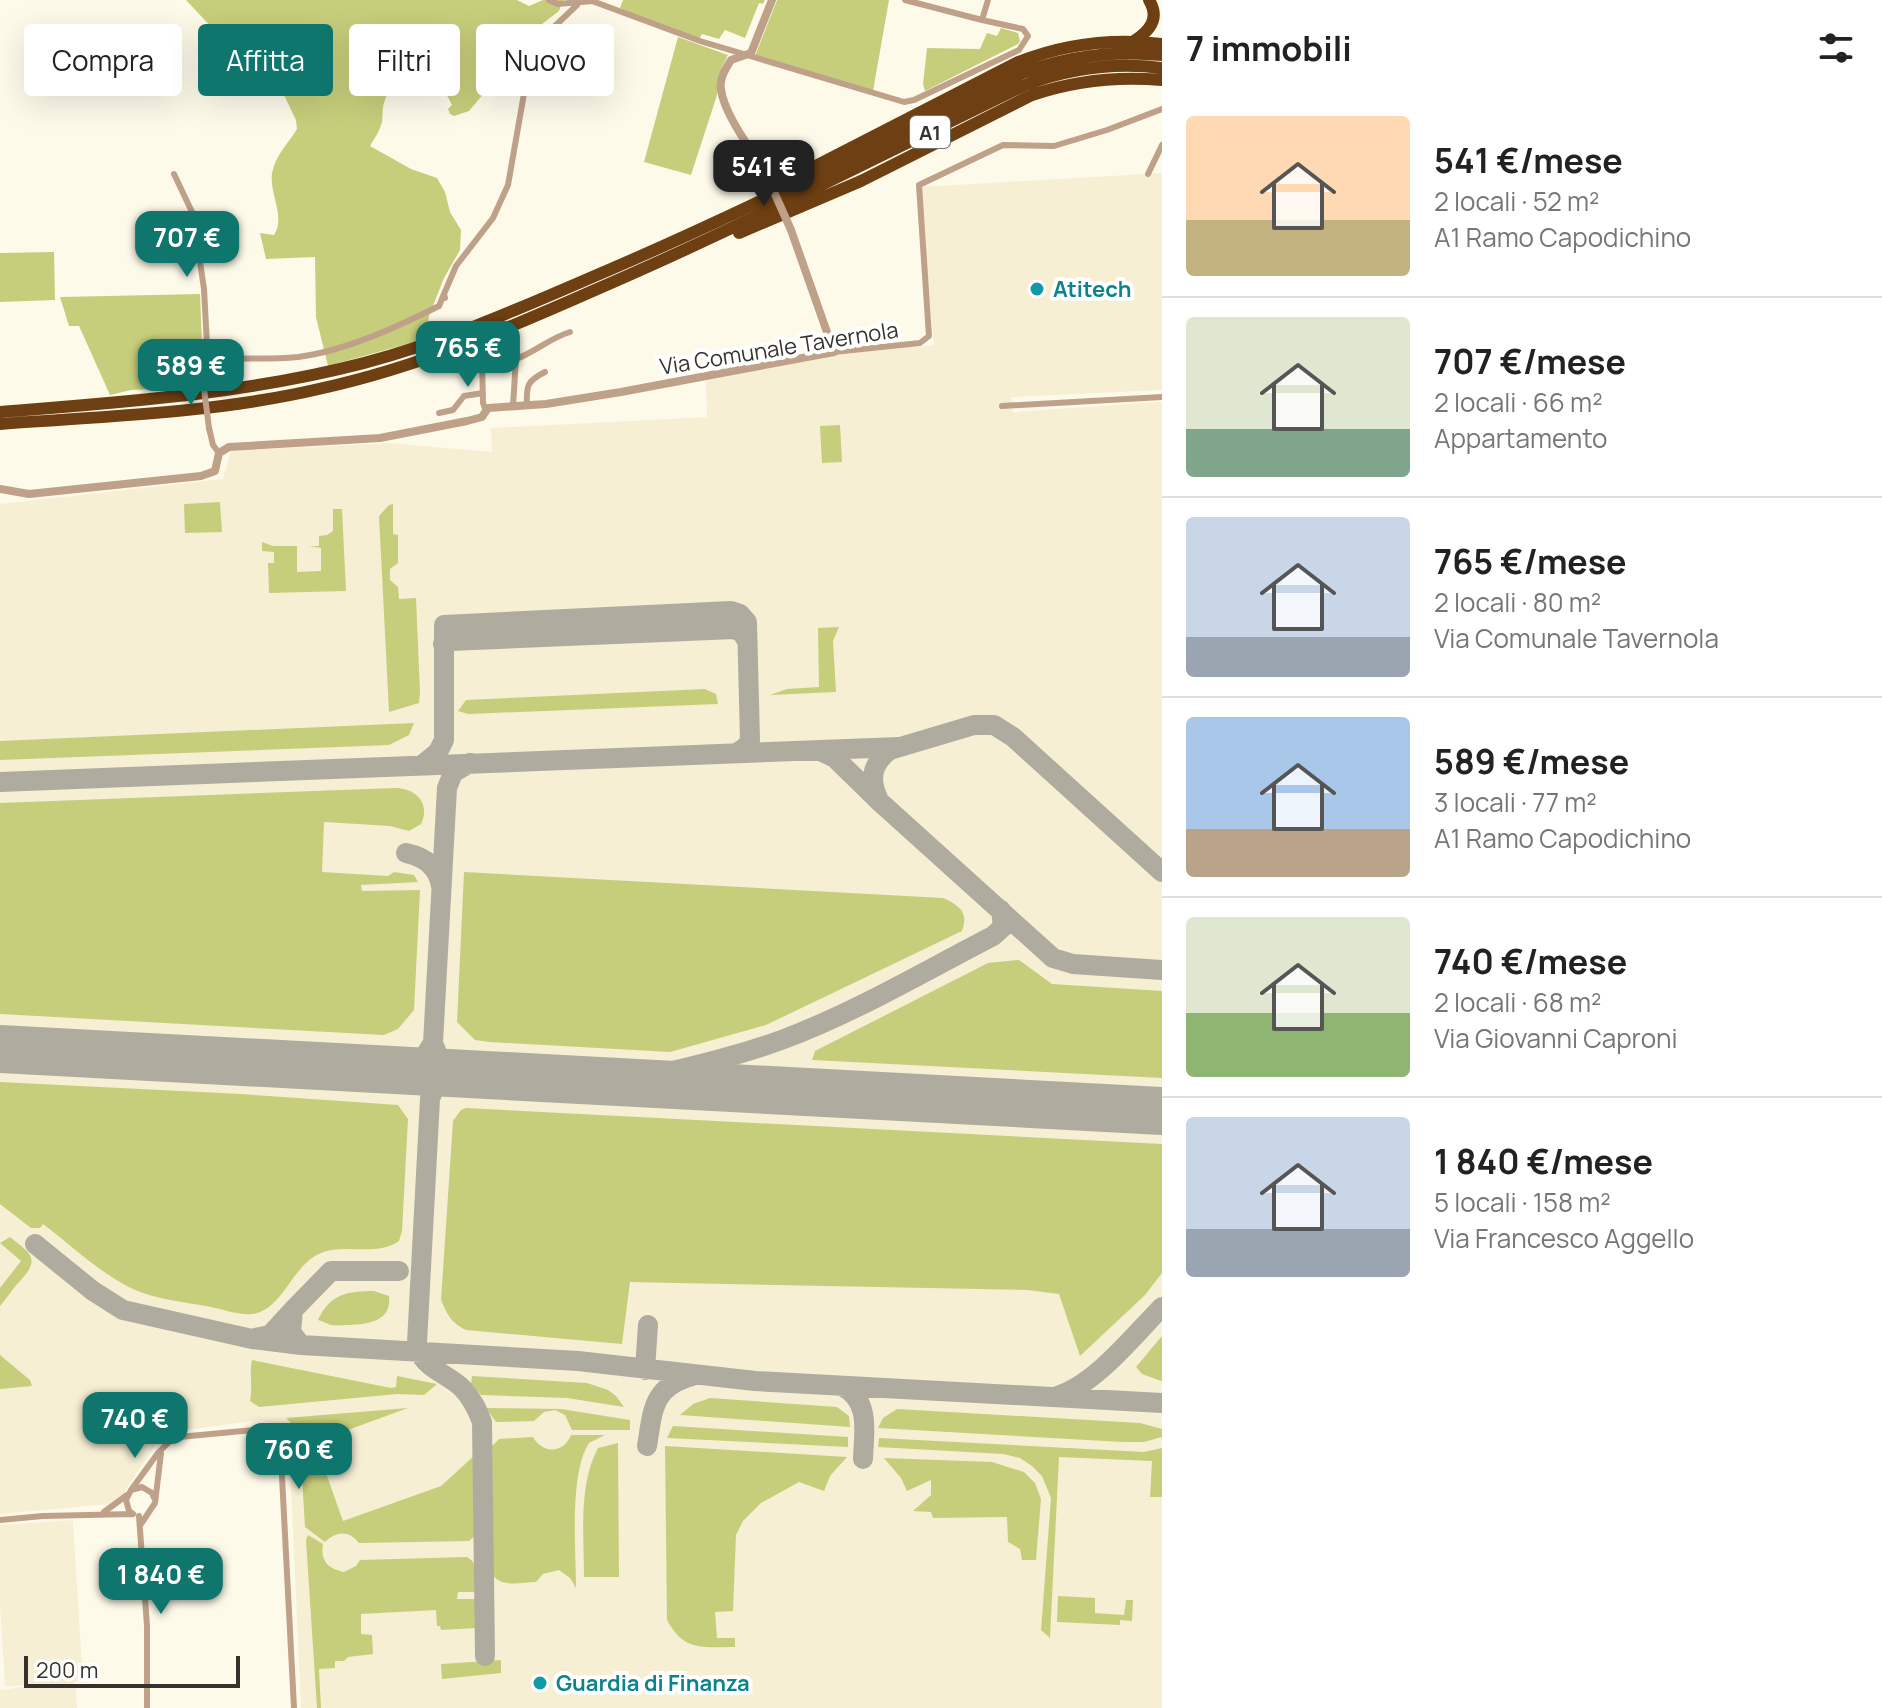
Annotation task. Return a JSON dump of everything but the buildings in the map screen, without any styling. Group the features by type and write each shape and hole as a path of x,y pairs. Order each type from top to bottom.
{"highway":[{"path":"1134,41 1146,33 1152,24 1154,10 1149,0"},
{"path":"743,210 816,164 1040,53 1134,41 1162,44"},
{"name":"A1","path":"0,412 197,395 366,362 464,331 743,210 1020,74 1046,64 1099,54 1162,55"},
{"name":"A1","path":"0,427 243,404 324,388 426,359 526,321 709,239 1025,85 1051,75 1104,66 1162,68"},
{"path":"709,239 736,234 848,187 1032,95 1055,87 1106,78 1162,80"}],"street":[{"path":"549,0 558,4 592,1 700,41 909,102 1019,50 1028,36 1023,29 905,0"},
{"path":"748,56 772,0"},
{"path":"982,20 988,0"},
{"path":"205,358 253,359 321,352 399,326 439,306 456,266 493,218 508,185 532,48 578,4"},
{"path":"748,56 731,60 720,85 721,92 739,131 765,172 791,230 834,352"},
{"name":"Via Comunale Tavernola","path":"219,453 229,447 380,438 482,417 488,408 701,379 834,352 898,347 927,340 917,187 1008,143 1032,147 1054,146 1162,109"},
{"path":"1148,174 1162,145"},
{"path":"0,489 29,494 201,476 215,471 219,453 213,445 209,428 203,381 207,345 204,289 193,214 174,174"},
{"path":"513,406 516,359 570,332"},
{"path":"482,359 486,411"},
{"path":"527,405 525,388 530,379 545,372"},
{"path":"439,413 453,410 464,396 483,393"},
{"path":"1002,406 1162,397"},
{"path":"101,1513 116,1505 129,1492 171,1440 263,1429 280,1438 294,1708"},
{"path":"0,1520 101,1513 139,1515 153,1509 162,1449"},
{"path":"129,1492 142,1487 154,1498"},
{"path":"129,1492 126,1506 139,1515 141,1525 140,1551 147,1626 147,1708"}],"shaded area":[{"path":"1162,173 1162,390 1011,397 1013,412 1162,402 1162,1708 301,1708 289,1444 279,1427 262,1420 171,1432 159,1439 123,1494 109,1504 0,1514 0,504 223,479 231,451 389,443 492,452 491,428 707,417 706,381 825,356 934,345 920,187"},
{"path":"73,1520 83,1681 75,1682 77,1708 0,1708 0,1690 37,1685 5,1686 0,1606 0,1525"}],"green space":[{"path":"186,0 517,0 529,6 543,0 563,0 559,11 542,24 476,24 476,96 482,96 469,111 454,116 448,109 452,105 447,96 460,96 460,24 349,24 349,96 387,96 381,125 370,146 411,169 437,178 445,192 450,212 461,230 460,250 444,278 429,316 426,334 418,341 328,366 316,317 315,257 266,259 260,233 274,235 278,220 272,173 279,155 297,129 296,120 284,96 333,96 333,24 208,24"},
{"path":"623,0 765,0 763,4 759,3 745,38 725,30 719,39 702,34 699,39 655,26 620,8"},
{"path":"777,0 889,0 873,91 755,56"},
{"path":"1001,28 1018,33 1018,44 925,91 927,48 980,49 987,33 997,36"},
{"path":"678,37 728,55 691,175 644,162"},
{"path":"54,252 55,300 0,302 0,253"},
{"path":"200,294 202,343 198,387 131,390 110,395 79,326 69,326 60,297"},
{"path":"840,425 842,462 822,463 820,426"},
{"path":"220,502 222,532 185,533 184,504"},
{"path":"393,504 393,534 398,535 398,563 390,569 390,580 398,587 399,599 416,598 420,693 419,703 389,712 379,516"},
{"path":"333,509 342,509 346,591 269,593 268,563 274,563 274,552 262,551 262,542 273,546 297,546 297,572 321,571 321,548 309,546 319,546 319,536 333,531"},
{"path":"839,627 833,641 836,692 770,695 787,689 819,687 818,628"},
{"path":"705,689 716,694 718,704 468,714 458,711 466,700"},
{"path":"414,723 409,735 389,745 0,760 0,741"},
{"path":"395,788 409,791 420,798 424,810 421,824 409,831 390,826 324,822 322,872 388,876 394,872 414,875 418,882 361,885 362,891 420,890 414,1010 398,1029 384,1035 0,1014 0,803"},
{"path":"464,872 943,898 961,910 964,924 962,931 766,1025 670,1052 489,1042 475,1040 457,1022"},
{"path":"1019,960 1052,984 1162,991 1162,1078 812,1060 815,1051 988,963"},
{"path":"0,1082 398,1105 408,1119 399,1241 381,1248 340,1249 321,1253 304,1265 277,1300 254,1314 142,1293 110,1276 43,1224 40,1228 31,1228 0,1204"},
{"path":"466,1108 1162,1144 1162,1273 1145,1295 1080,1356 1059,1294 1027,1290 630,1282 622,1344 466,1330 450,1318 441,1300 453,1121"},
{"path":"10,1237 28,1252 32,1261 0,1306 0,1288 21,1261 0,1243"},
{"path":"374,1291 389,1296 387,1311 378,1320 365,1324 330,1325 318,1320 334,1299 356,1292"},
{"path":"1162,1336 1161,1381 1142,1374 1136,1367"},
{"path":"0,1355 30,1380 32,1386 0,1389"},
{"path":"252,1360 391,1388 396,1387 397,1376 437,1384 424,1395 397,1394 259,1407 250,1401"},
{"path":"472,1376 587,1383 608,1390 624,1407 567,1398 481,1395 471,1384"},
{"path":"710,1398 837,1407 849,1416 850,1427 680,1415 693,1404"},
{"path":"408,1408 315,1442 343,1521 441,1486 475,1455 476,1535 469,1541 359,1543 351,1536 342,1534 325,1542 305,1527 300,1443 296,1428 286,1418"},
{"path":"486,1408 561,1409 630,1420 630,1430 572,1430 565,1415 555,1410 544,1412 534,1421 496,1422"},
{"path":"897,1409 1140,1423 1162,1429 1162,1437 1144,1442 1123,1442 878,1428 883,1418"},
{"path":"673,1426 848,1437 848,1447 667,1438"},
{"path":"571,1435 605,1435 589,1443 579,1474 575,1513 576,1588 570,1578 559,1570 543,1574 536,1582 501,1582 493,1575 492,1446 499,1439 533,1437 542,1447 553,1450 563,1446"},
{"path":"879,1438 1144,1452 1162,1448 1162,1497 1150,1497 1152,1461 1059,1457 1050,1638 1041,1630 1051,1498 1042,1476 1020,1458 1003,1454 878,1447"},
{"path":"618,1443 619,1577 584,1577 587,1478 598,1448"},
{"path":"665,1446 847,1457 830,1476 824,1491 799,1482 761,1503 743,1521 736,1535 733,1611 715,1612 717,1638 735,1638 735,1647 695,1646 680,1638 667,1620"},
{"path":"884,1458 992,1462 1024,1472 1035,1483 1041,1499 1036,1560 1022,1560 1020,1549 1008,1542 1007,1517 933,1518 931,1512 913,1511 931,1495 931,1480 907,1491 901,1478"},
{"path":"308,1535 323,1544 326,1563 344,1572 360,1560 467,1557 476,1568 477,1592 458,1592 457,1599 477,1599 477,1628 441,1630 437,1626 436,1610 361,1614 361,1634 372,1635 373,1654 348,1657 344,1661 335,1661 335,1668 319,1669 321,1708 317,1708"},
{"path":"1058,1596 1095,1598 1095,1613 1124,1615 1126,1600 1133,1600 1132,1621 1120,1620 1120,1625 1057,1622"},
{"path":"501,1660 501,1673 442,1679 441,1664"}],"taxiway":[{"path":"422,765 438,752 444,740 444,625 731,611 740,614 747,622 750,740 738,752"},
{"path":"443,644 450,641 735,629 747,641"},
{"path":"878,798 874,772 879,760 890,750 974,725 994,725 1013,737 1162,872"},
{"path":"0,782 899,747"},
{"path":"818,750 835,758 1053,958 1073,964 1162,970"},
{"path":"461,1074 440,1060 433,1043 447,788 453,773 470,763"},
{"path":"406,853 430,864 441,886"},
{"path":"625,1083 745,1052 837,1016 993,936 1003,927 1001,910"},
{"path":"403,1071 422,1060 433,1043"},
{"path":"461,1074 441,1081 430,1099 417,1343 423,1359 466,1392 482,1422 485,1656"},
{"path":"1156,1111 1162,1112"},
{"path":"35,1244 93,1291 123,1310 252,1339 301,1345 578,1361 755,1381 1162,1403"},
{"path":"293,1310 331,1271 399,1271"},
{"path":"1057,1396 1100,1370 1162,1307"},
{"path":"255,1338 270,1335 293,1310 291,1332 301,1345"},
{"path":"645,1370 648,1325"},
{"path":"647,1446 653,1411 662,1393 692,1376"},
{"path":"842,1386 851,1392 862,1408 863,1459"}],"runway":[{"path":"0,1049 1162,1111"}],"place":[{"name":"Atitech","path":"1037,289"},
{"name":"Guardia di Finanza","path":"540,1683"}]}
